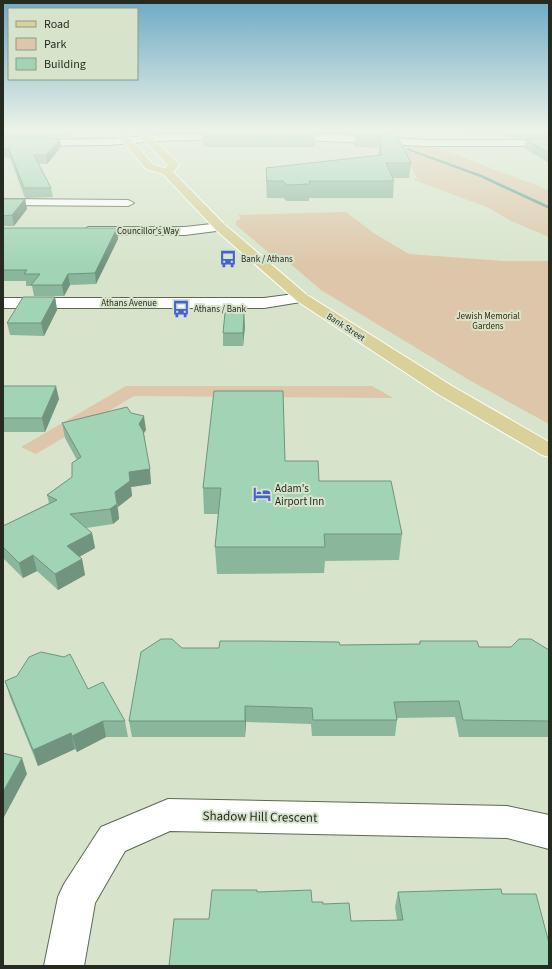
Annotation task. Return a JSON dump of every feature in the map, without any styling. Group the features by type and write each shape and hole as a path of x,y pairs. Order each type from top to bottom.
{"main road":[{"name":"Bank Street","path":"170,175 220,227 302,298 439,386 549,451"}],"street":[{"path":"4,198 128,203"},
{"name":"Councillor's Way","path":"74,231 185,231 220,227"},
{"name":"Athans Avenue","path":"3,303 264,303 302,298"},
{"name":"Shadow Hill Crescent","path":"64,966 77,897 113,840 168,814 507,822 549,832"}],"green space":[{"path":"415,175 510,175 549,190 549,237 511,221 489,208 414,180 417,178"},
{"name":"Jewish Memorial Gardens","path":"346,212 375,234 409,254 504,261 549,261 549,424 469,380 321,290 287,261 275,258 236,225 236,221 241,218 238,215"},
{"path":"126,386 372,386 393,398 134,396 36,454 21,447"}],"building":[{"path":"19,175 44,175 51,188 24,188"},
{"path":"267,175 391,175 394,181 309,181 310,184 287,185 283,181 267,181"},
{"path":"3,199 25,199 12,215 3,216"},
{"path":"3,228 117,228 95,273 68,274 62,285 31,285 40,274 24,274 27,270 3,270"},
{"path":"23,297 55,297 41,323 7,323"},
{"path":"225,313 244,313 243,333 223,333"},
{"path":"3,386 56,386 42,418 3,418"},
{"name":"Adam's Airport Inn","path":"214,391 283,391 285,461 318,461 319,481 391,481 402,534 324,534 325,547 215,547 221,488 203,488"},
{"path":"127,407 131,413 144,416 139,424 143,431 150,469 129,472 130,481 115,492 117,504 110,509 70,514 92,533 67,546 82,559 55,574 33,555 19,563 3,547 3,526 57,500 47,495 72,477 72,463 81,457 62,423"},
{"path":"161,639 172,639 182,648 219,648 220,641 339,642 340,645 420,644 420,641 477,641 479,647 511,647 519,639 531,639 549,650 549,721 463,720 459,701 394,702 397,720 313,720 312,708 245,706 245,721 129,721 141,652"},
{"path":"41,652 64,657 70,654 88,689 103,682 125,721 103,721 72,736 71,733 33,750 5,681 17,676 29,657"},
{"path":"3,753 22,758 3,792"},
{"path":"501,889 502,894 536,894 549,943 549,966 169,966 174,919 209,919 212,890 257,890 257,892 311,890 312,902 323,902 323,904 349,903 351,921 403,920 398,892"}],"waterway":[{"path":"479,175 549,208"}],"place":[{"name":"Bank / Athans","path":"228,259"},
{"name":"Athans / Bank","path":"181,309"},
{"name":"Adam's Airport Inn","path":"262,494"}]}
